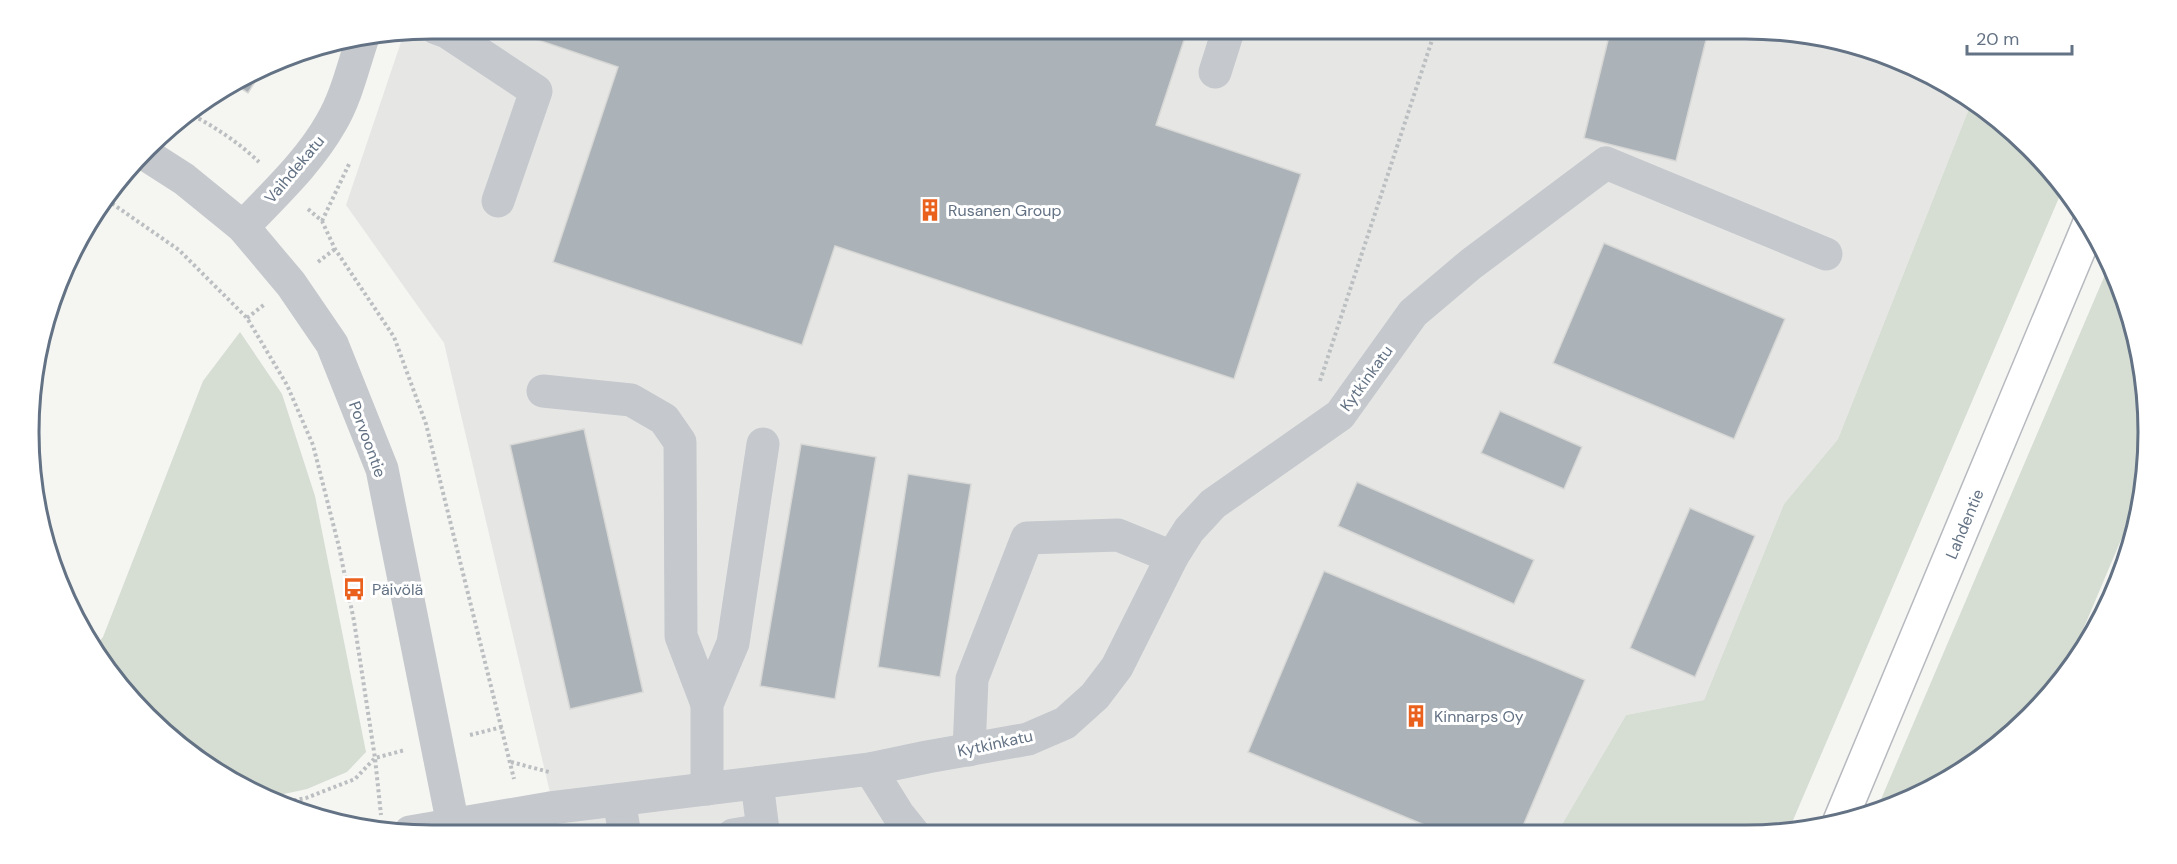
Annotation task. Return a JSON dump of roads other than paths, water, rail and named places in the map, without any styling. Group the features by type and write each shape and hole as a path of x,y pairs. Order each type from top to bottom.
{"main road":[{"name":"Lahdentie","path":"1843,813 2085,235"}],"street":[{"path":"458,39 536,91 498,201"},
{"path":"1215,72 1226,39"},
{"name":"Vaihdekatu","path":"243,226 296,169 331,123 342,99 360,46"},
{"name":"Porvoontie","path":"151,158 184,179 243,226 291,284 332,344 382,469 453,825"},
{"name":"Kytkinkatu","path":"476,825 550,808 870,769 927,756 1028,739 1065,723 1095,696 1117,667 1172,557 1189,530 1213,504 1340,415 1413,312 1471,264 1606,163 1826,254"},
{"path":"543,391 632,400 664,419 680,442 681,636 707,704 707,789"},
{"path":"707,704 733,643 763,444"},
{"path":"969,750 972,679 1027,538 1118,535 1172,557"},
{"path":"870,769 907,825"},
{"path":"755,825 758,783"},
{"path":"619,800 623,825"}],"place":[{"name":"Rusanen Group","path":"930,210"},
{"name":"Päivölä","path":"354,589"},
{"name":"Kinnarps Oy","path":"1416,716"}]}
